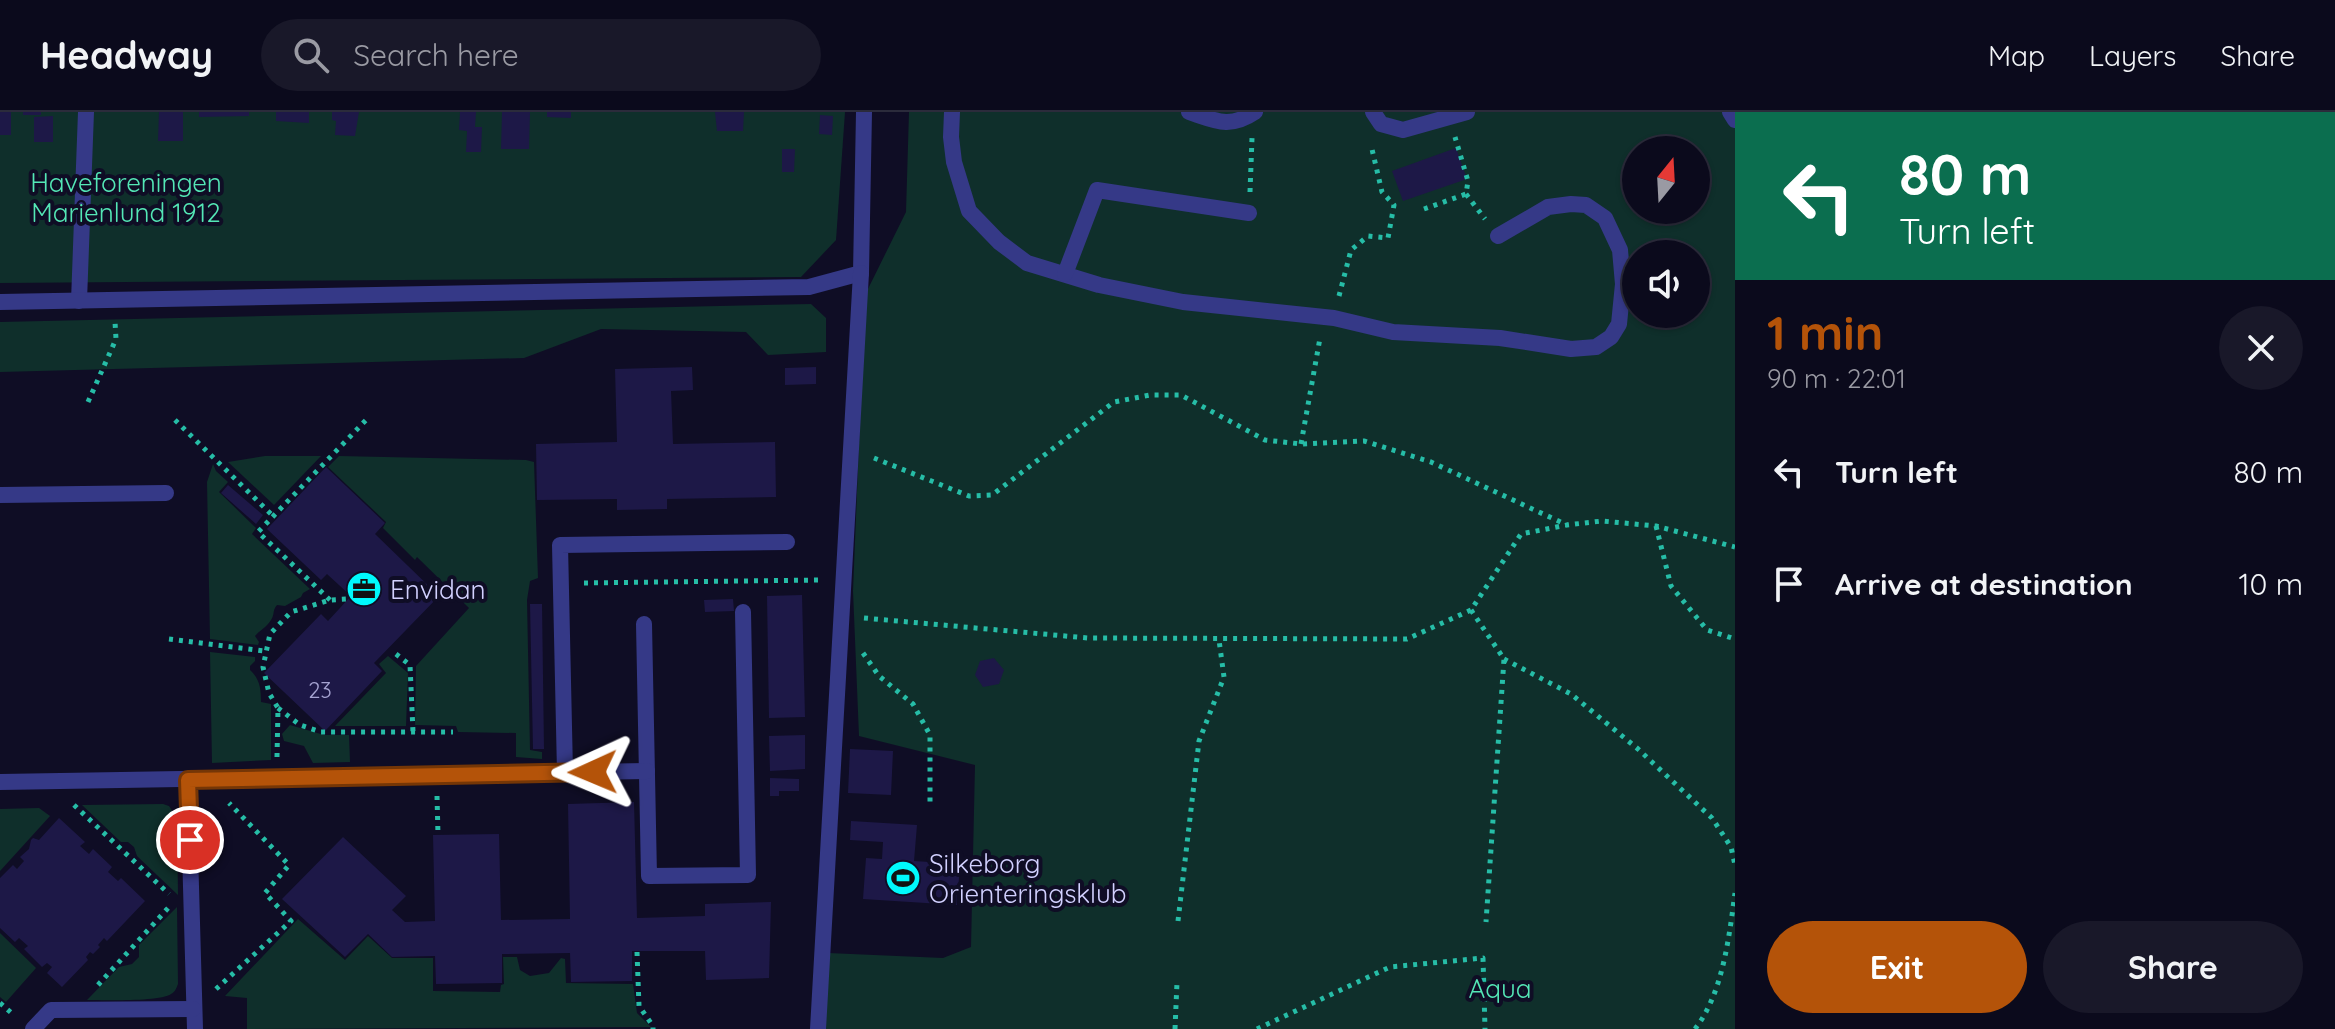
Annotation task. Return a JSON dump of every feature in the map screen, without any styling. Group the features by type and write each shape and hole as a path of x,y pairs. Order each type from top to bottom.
{"lane":[{"path":"79,301 86,112"},
{"path":"818,1029 861,273 864,112"},
{"path":"952,112 954,162 969,211 999,242 1027,263 1099,285 1183,302 1328,318 1393,332 1500,338 1571,349 1596,347 1611,337 1619,324 1623,284 1620,250 1605,218 1586,205 1548,207 1498,236"},
{"path":"1189,112 1235,123 1254,113"},
{"path":"1377,118 1403,130 1467,112"},
{"path":"1730,112 1735,120"},
{"path":"1065,274 1097,190 1249,213"},
{"path":"0,302 809,287 861,273"},
{"path":"0,495 166,493"},
{"path":"565,772 560,545 787,542"},
{"path":"644,624 649,876 748,875 743,612"},
{"path":"0,782 647,771"},
{"path":"188,780 195,1029"},
{"path":"33,1029 51,1010 193,1009"}],"path":[{"path":"1249,213 1254,113"},
{"path":"1424,209 1466,194 1468,181 1449,117"},
{"path":"1301,444 1328,318 1351,250 1368,236 1388,238 1394,205 1382,192 1370,141 1377,118"},
{"path":"88,402 116,339 113,301"},
{"path":"851,448 969,496 992,495 1114,402 1150,395 1181,395 1265,440 1301,444 1364,441 1431,462 1567,525"},
{"path":"330,600 258,532 367,419"},
{"path":"175,420 273,516"},
{"path":"841,618 1088,638 1407,639 1471,610 1521,534 1602,521 1656,526 1735,547"},
{"path":"1656,526 1671,586 1707,630 1735,639"},
{"path":"561,583 843,580"},
{"path":"277,778 278,708 265,680 263,667 270,634 291,612 330,600 348,599"},
{"path":"1471,610 1504,659 1571,694 1638,749 1712,818 1731,847 1735,865"},
{"path":"841,618 879,676 913,704 930,735 930,807"},
{"path":"169,639 265,651"},
{"path":"1178,921 1199,741 1224,677 1219,640"},
{"path":"396,654 410,665 413,732"},
{"path":"1486,922 1504,659"},
{"path":"278,708 300,725 321,732 453,732"},
{"path":"436,775 438,835"},
{"path":"193,1009 291,921 265,893 289,865 206,779"},
{"path":"49,781 175,900 76,1010"},
{"path":"1695,1029 1705,1017 1718,986 1735,893"},
{"path":"637,952 639,1006 653,1029"},
{"path":"1257,1029 1390,967 1483,958 1485,1029"},
{"path":"1175,1029 1177,982"}],"green space":[{"name":"Haveforeningen Marienlund 1912","path":"0,112 845,112 836,240 801,277 0,283"},
{"name":"Aqua","path":"909,112 1735,112 1735,1029 825,1029 828,953 943,958 971,947 975,765 859,736 853,591 865,295 906,212"},
{"path":"811,304 826,318 826,352 768,355 746,332 601,329 524,358 0,372 0,322"},
{"path":"265,456 321,456 274,505 228,462"},
{"path":"339,456 534,462 538,578 530,581 527,600 530,750 542,752 542,759 516,757 516,733 458,732 456,726 415,725 416,666 469,608 383,528 386,522 328,467"},
{"path":"213,464 228,482 219,492 256,528 252,534 310,589 285,606 277,605 269,623 255,636 258,645 210,639 207,482"},
{"path":"210,652 255,657 250,670 259,684 261,702 271,704 271,760 212,763"},
{"path":"388,656 408,673 406,726 335,726 386,673 379,664"},
{"path":"290,725 324,735 349,735 350,762 313,763 304,746 284,741 282,734"},
{"path":"82,805 169,806 177,818 178,895 137,856 134,847 128,842 121,842"},
{"path":"39,808 50,816 0,871 0,809"},
{"path":"177,907 178,984 174,992 165,997 144,999 87,1000 119,967 132,964 139,957 139,945"},
{"path":"298,919 345,960 368,936 392,958 433,958 433,991 500,992 504,984 503,957 517,957 520,970 530,976 549,973 561,958 565,959 566,983 633,984 637,1013 651,1027 247,1029 247,998 225,996"},
{"path":"0,933 36,968 6,1002 0,997"}],"building":[{"path":"0,112 11,112 11,135 0,135"},
{"path":"23,112 41,112 41,115 23,115"},
{"path":"159,112 183,112 183,141 158,141"},
{"path":"199,112 249,112 249,116 199,117"},
{"path":"276,112 309,112 309,123 276,121"},
{"path":"332,112 359,112 355,136 335,135 336,121 332,120"},
{"path":"460,112 476,112 475,127 482,127 481,152 466,152 467,131 459,130"},
{"path":"502,112 530,112 529,149 501,149"},
{"path":"547,112 571,112 571,118 547,117"},
{"path":"715,112 744,112 743,131 717,131"},
{"path":"820,115 833,116 832,135 819,134"},
{"path":"53,116 53,142 34,142 34,117"},
{"path":"1456,148 1467,179 1403,201 1392,171"},
{"path":"782,149 795,149 794,172 782,172"},
{"path":"692,367 693,390 671,391 673,444 775,442 776,497 667,499 667,509 617,510 617,499 537,500 536,444 617,442 615,369"},
{"path":"816,367 816,384 785,385 785,368"},
{"path":"326,467 385,523 375,534 439,596 374,663 382,671 325,731 264,673 321,614 328,621 351,596 327,574 321,580 267,529"},
{"path":"228,485 263,515 256,524 221,493"},
{"path":"802,595 805,717 769,718 767,596"},
{"path":"733,599 734,611 705,612 704,600"},
{"path":"530,604 542,604 544,749 533,749"},
{"path":"994,658 1004,670 999,684 983,687 975,675 980,661"},
{"path":"805,735 805,769 770,771 769,736"},
{"path":"850,749 893,751 891,795 848,793"},
{"path":"770,778 799,779 799,791 779,791 779,796 770,796"},
{"path":"634,802 637,918 705,916 705,904 771,902 769,978 706,980 705,951 632,951 632,981 571,982 570,953 502,954 502,983 436,984 435,956 392,957 368,934 345,957 282,899 343,837 406,896 392,910 405,922 435,921 433,835 499,834 501,920 570,919 568,804"},
{"path":"59,818 85,842 80,846 89,854 93,849 112,867 108,872 118,881 121,878 145,901 107,941 104,938 93,954 90,952 86,957 88,960 62,987 47,973 52,967 47,963 42,967 24,949 28,946 19,938 15,942 0,928 0,878 13,865 17,869 24,861 20,857 29,849 31,840 39,840"},
{"path":"851,821 917,825 914,861 960,864 957,905 863,899 866,858 882,859 883,842 850,840"}],"place":[{"name":"Envidan","path":"364,589"},
{"name":"Silkeborg Orienteringsklub","path":"903,878"}],"route":[{"path":"190,840 188,780 593,772"}]}
